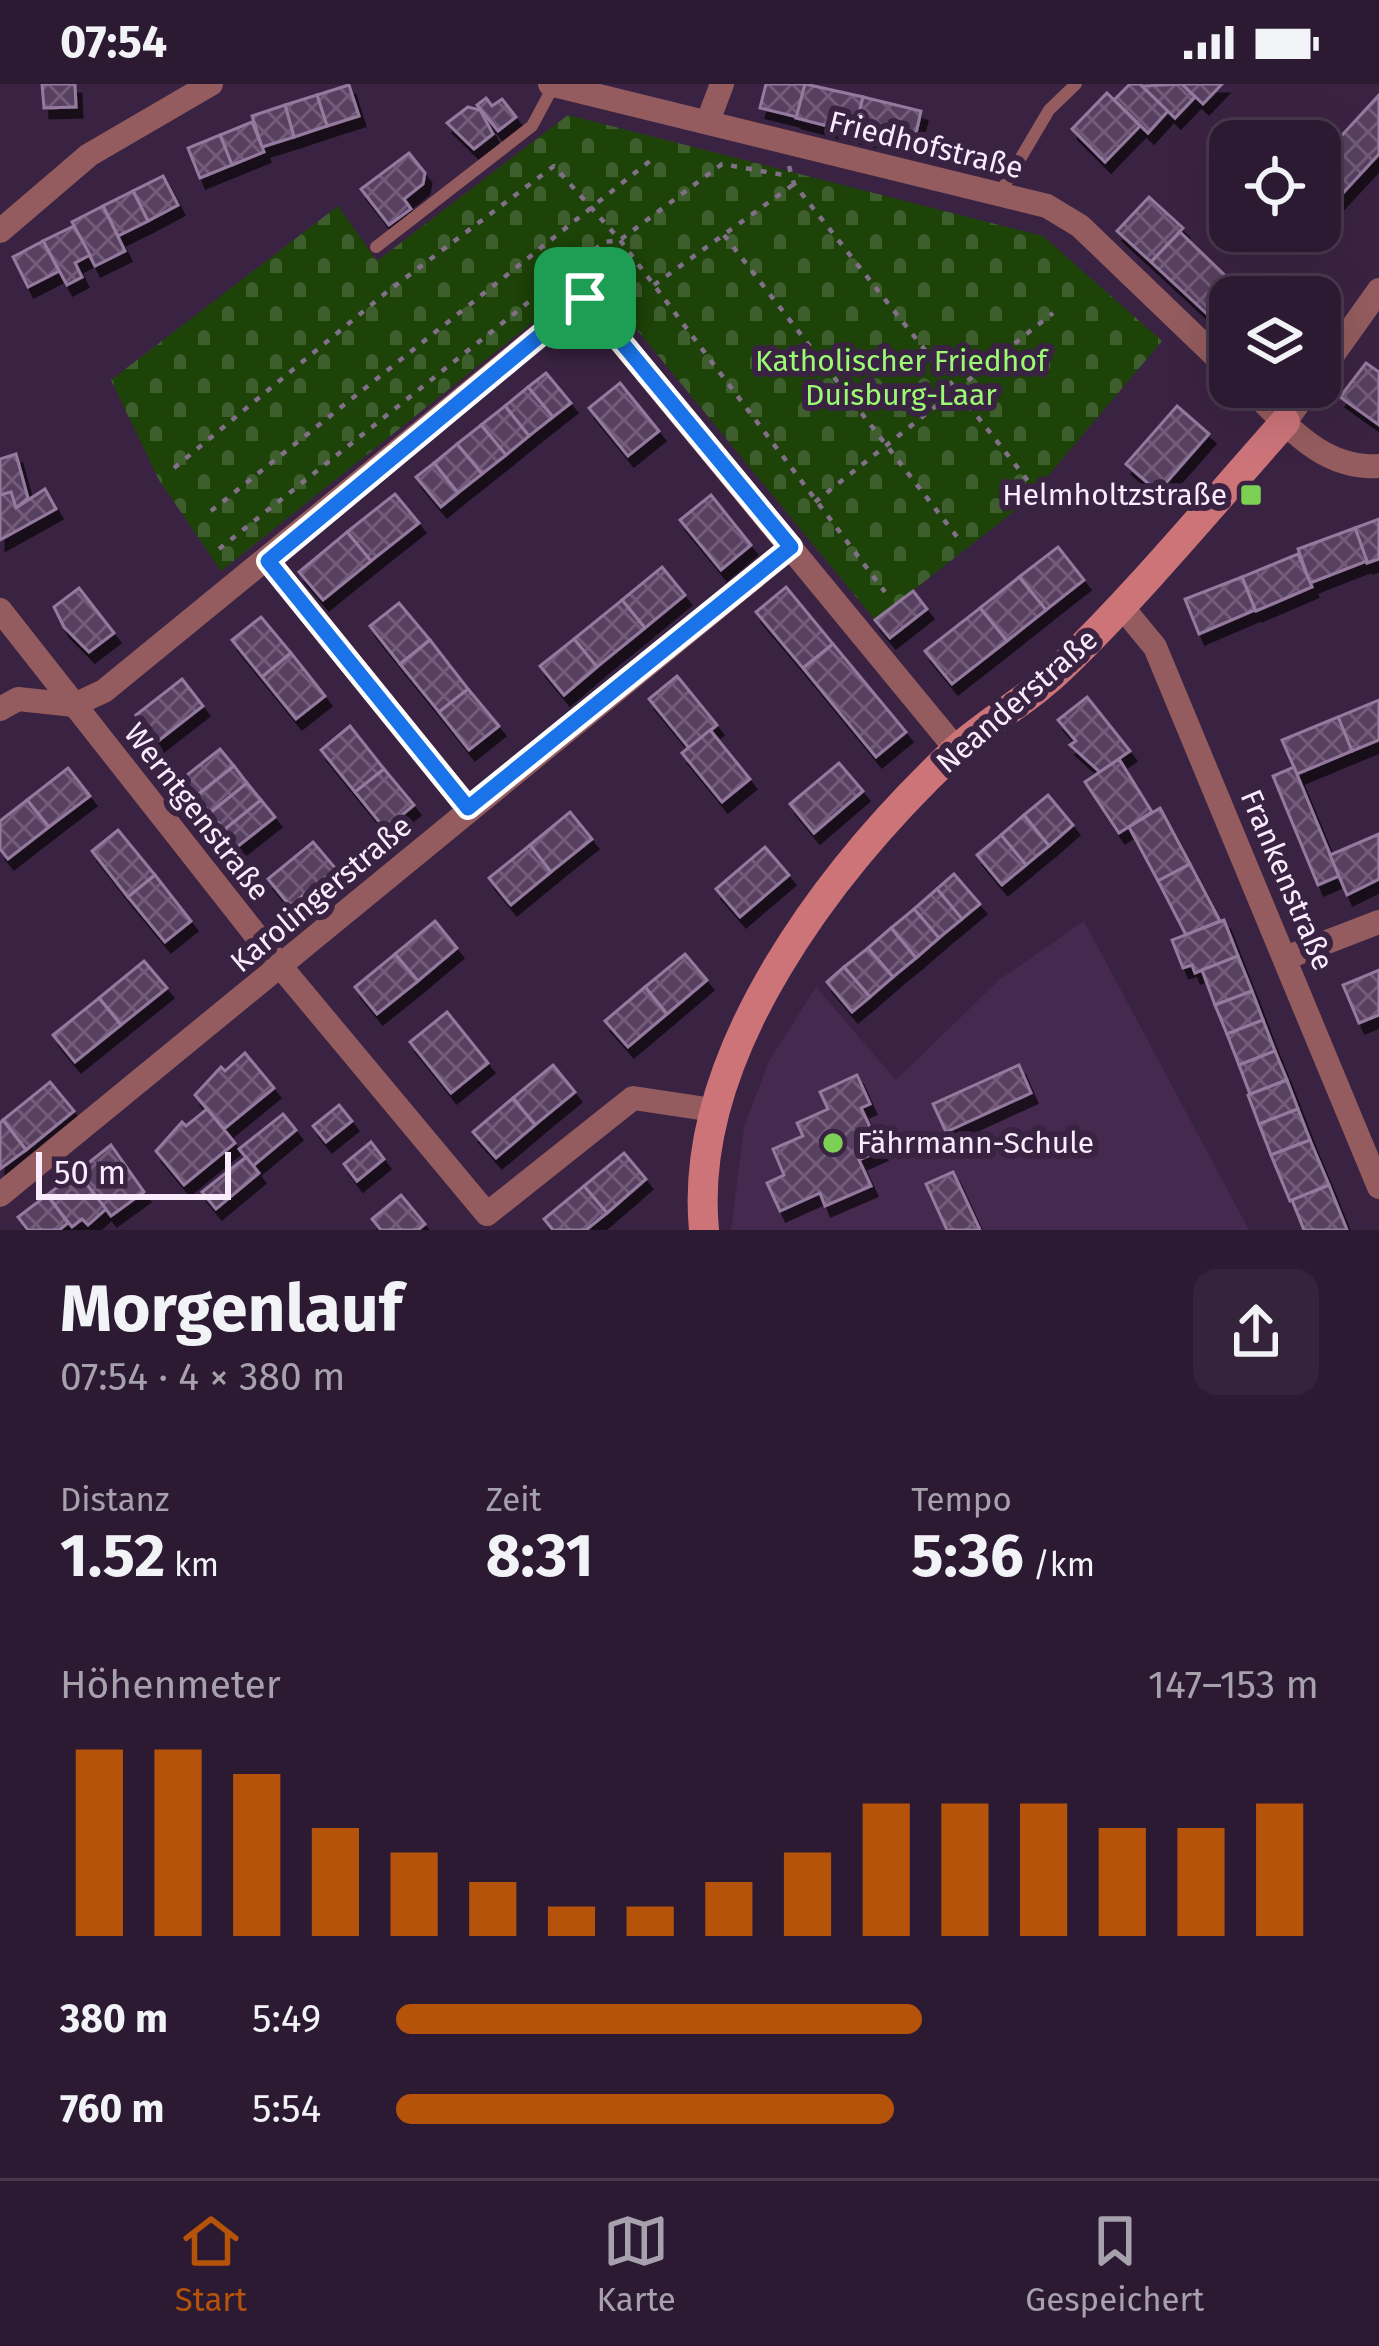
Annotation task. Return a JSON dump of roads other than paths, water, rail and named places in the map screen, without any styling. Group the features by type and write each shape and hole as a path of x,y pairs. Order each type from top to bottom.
{"street":[{"path":"0,231 89,155 211,84"},
{"name":"Friedhofstraße","path":"552,84 1047,206 1080,226 1209,350"},
{"path":"708,122 722,84"},
{"path":"1341,343 1379,290"},
{"path":"0,709 18,699 74,705 104,691 585,298 956,750"},
{"path":"1270,408 1324,458 1358,468 1379,466"},
{"path":"1285,422 1295,408"},
{"name":"Neanderstraße","path":"704,1230 713,1110 738,1040 808,923 854,859 956,750 1059,670 1285,422"},
{"name":"Karolingerstraße","path":"0,1195 791,547"},
{"path":"268,561 468,808"},
{"name":"Frankenstraße","path":"1121,607 1155,647 1288,957 1379,1187"},
{"name":"Werntgenstraße","path":"0,610 281,967 488,1214 633,1098 713,1110"},
{"path":"1288,957 1379,922"}],"lane":[{"path":"376,247 532,127 552,84"},
{"path":"1000,193 1049,110 1076,84"}],"place":[{"name":"Helmholtzstraße","path":"1251,495"},
{"name":"Fährmann-Schule","path":"833,1143"}],"park label":[{"name":"Katholischer Friedhof Duisburg-Laar","path":"901,378"}]}
